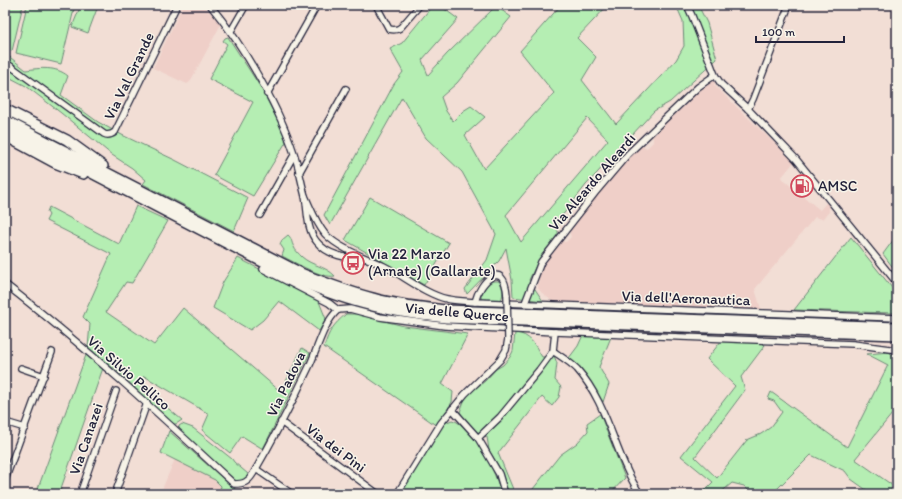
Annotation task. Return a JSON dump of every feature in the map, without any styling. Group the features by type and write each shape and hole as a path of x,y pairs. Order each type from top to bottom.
{"highway":[{"path":"5,109 67,140 86,152 118,183"},
{"path":"5,120 299,281 334,295 372,306 446,318 897,335"},
{"path":"5,128 303,274 336,288 374,299 446,310 897,327"},
{"path":"5,136 55,163 118,183"}],"street":[{"name":"Via Val Grande","path":"5,62 104,134 112,134 115,132 177,5"},
{"path":"210,5 231,31 286,129 305,196 309,228 317,242 328,251 343,258 366,259"},
{"path":"231,31 246,5"},
{"path":"267,94 317,5"},
{"path":"376,5 389,29 391,30 399,29 420,5"},
{"path":"687,5 715,76 721,84 748,109 796,159 897,283"},
{"path":"748,109 789,5"},
{"name":"Via Aleardo Aleardi","path":"525,303 541,262 628,154 698,87 715,76"},
{"path":"299,173 346,89"},
{"path":"260,215 294,155"},
{"path":"305,196 318,224 326,234 335,242 366,259"},
{"name":"Via dell'Aeronautica","path":"366,259 385,267 420,288 446,299 474,302 897,318"},
{"path":"262,269 329,303 338,310"},
{"path":"397,494 441,423 465,394 500,360 506,350 508,338 507,286 504,280 500,276 493,275 480,288 474,302"},
{"name":"Via Silvio Pellico","path":"5,284 45,315 147,403 234,484"},
{"name":"Via delle Querce","path":"338,310 350,309 380,317 445,326 853,344 897,350"},
{"name":"Via Padova","path":"234,484 243,484 249,481 309,368 328,323 333,314 338,310"},
{"path":"478,438 500,417 539,370 552,351 555,332"},
{"path":"552,351 576,368 592,388 602,406 629,473 640,494"},
{"path":"5,480 52,352"},
{"path":"21,368 44,376"},
{"name":"Via Canazei","path":"80,494 116,391"},
{"path":"115,494 147,403"},
{"path":"452,409 478,438 499,474 505,494"},
{"path":"5,422 24,428"},
{"name":"Via dei Pini","path":"281,422 378,494"},
{"path":"256,469 292,494"}],"shaded area":[{"path":"183,5 203,5 221,24 190,82 187,84 153,68"},
{"name":"AMSC","path":"713,81 716,82 714,85 794,162 781,178 820,210 826,203 829,204 829,212 822,219 815,217 755,289 761,309 552,301 538,288 539,273 543,264 561,241 566,242 571,237 569,230 631,155 642,146 647,148 653,142 653,136 708,83"},
{"path":"175,459 216,480 221,486 219,494 160,494"}],"green space":[{"path":"5,5 23,5 12,51 5,49"},
{"path":"27,5 75,5 61,64 16,53"},
{"path":"81,5 98,6 88,33 72,27"},
{"path":"433,5 439,5 458,19 422,60 428,75 447,54 496,6 511,17 457,83 441,97 446,111 453,121 463,111 471,106 485,117 465,135 484,169 554,93 520,51 561,5 608,5 577,38 596,57 582,80 616,124 676,60 684,46 683,21 676,5 698,5 707,23 717,59 670,102 654,111 586,185 558,221 558,234 540,257 529,280 543,301 513,297 512,280 506,248 499,261 467,294 465,289 487,260 496,234 462,172 426,138 402,97 330,225 324,215 394,84 403,72 390,49 402,43","holes":["587,118 608,140 521,242 506,215"]},
{"path":"228,37 261,88 287,139 285,140 286,142 253,196 214,175 253,102 209,79 227,44 223,41"},
{"path":"5,55 26,70 48,68 63,73 68,76 61,95 98,122 248,198 234,231 143,184 146,180 132,168 112,155 26,86 5,75"},
{"path":"370,197 449,243 424,285 345,240"},
{"path":"136,206 168,221 132,283 126,282 106,312 154,345 183,308 281,392 302,348 310,353 263,449 242,436 230,453 202,430 209,414 144,376 139,384 182,420 176,424 173,424 115,369 88,347 90,324 83,317 111,254 46,221 49,215 47,212 49,207 119,244"},
{"path":"288,235 295,249 302,257 327,270 335,276 316,273 282,256 284,250 280,244"},
{"path":"897,235 897,273 883,254"},
{"path":"851,237 897,294 897,311 892,313 794,310"},
{"path":"238,258 318,299 326,319 319,331 279,301 263,320 250,330 213,308 223,282"},
{"path":"493,281 499,281 503,290 501,300 481,299 484,288"},
{"path":"346,314 356,314 404,326 468,334 442,384 453,392 452,402 437,426 324,347 332,329"},
{"path":"515,333 525,335 532,341 542,357 554,356 557,363 555,380 561,387 559,397 552,406 542,397 498,453 515,494 508,494 501,470 489,450 487,437 471,428 460,412 466,396 485,381 510,357 513,351"},
{"path":"583,335 611,337 599,367 609,384 603,402 584,374 569,358 578,346"},
{"path":"722,340 758,342 765,345 741,377 745,390 695,457 717,478 747,440 761,434 771,427 782,412 774,401 768,399 771,392 847,447 888,365 867,354 889,352 897,358 897,408 855,459 892,485 897,480 897,494 872,494 851,479 845,471 811,455 772,494 752,494 744,486 732,483 719,494 701,494 713,482 681,456 735,386 707,359"},
{"path":"86,355 103,368 59,494 36,494"},
{"path":"600,414 625,478 610,494 529,494 560,455 577,443 588,431 587,423"},
{"path":"452,420 460,424 476,440 495,475 501,494 399,494 439,429 447,422"},
{"path":"182,424 193,428 232,459 248,474 247,479 239,483 235,481 179,429 179,426"},
{"path":"169,431 240,494 219,494 221,486 215,480 161,453"}],"place":[{"name":"AMSC","path":"802,186"},
{"name":"Via 22 Marzo (Arnate) (Gallarate)","path":"353,263"}]}
